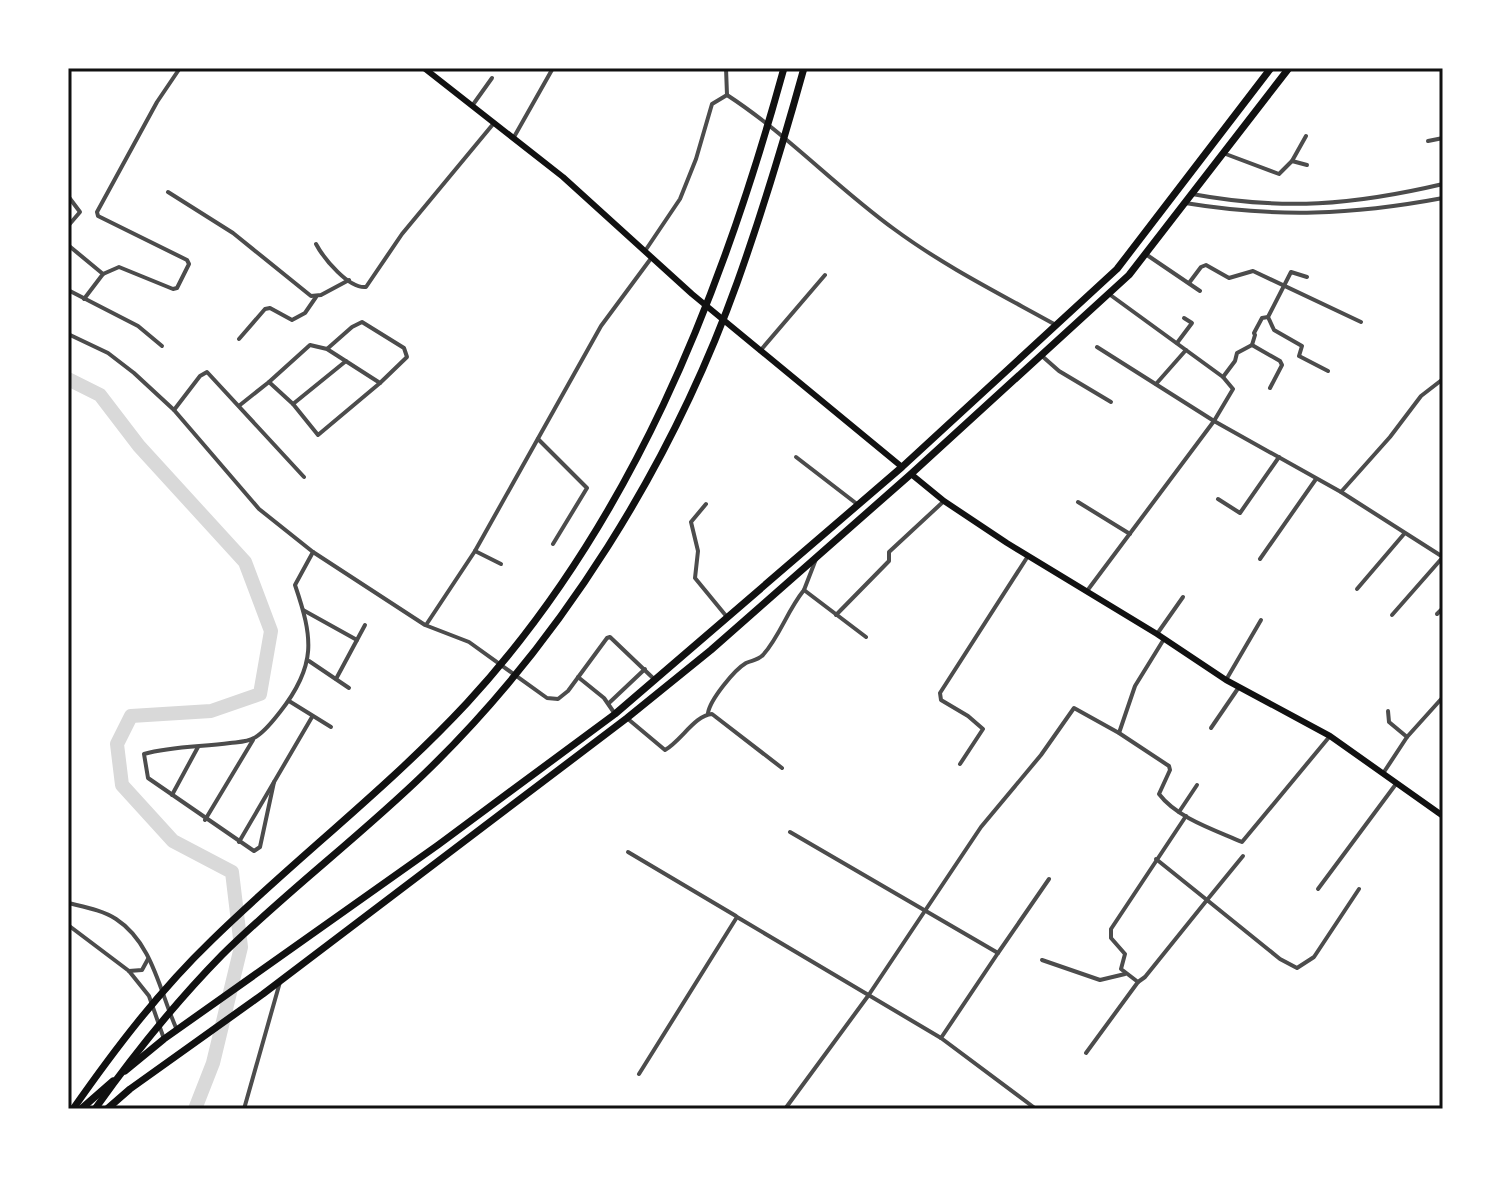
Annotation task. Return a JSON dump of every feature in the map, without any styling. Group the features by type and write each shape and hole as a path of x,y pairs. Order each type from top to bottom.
{"highway":[{"path":"73,1109 133,1026 172,980 213,939 412,760 503,661 564,579 647,441 691,348 719,279 765,140 784,68"},
{"path":"95,1109 147,1037 225,952 424,774 481,715 526,662 579,590 623,521 664,447 710,351 737,285 781,152 804,68"},
{"path":"81,1109 164,1039 615,714 902,467 1117,269 1271,68"},
{"path":"107,1109 627,718 711,650 818,556 1042,356 1147,255 1289,68"},
{"path":"1231,120 1242,129"},
{"path":"702,640 711,650"}],"main road":[{"path":"424,68 563,177 692,294 902,467"},
{"path":"911,474 944,501 1028,556 1226,680 1330,736 1443,816"}],"street":[{"path":"84,299 103,274 119,267 173,289 177,288 189,264 187,260 98,216 97,212 157,102 180,68"},
{"path":"514,137 553,68"},
{"path":"726,68 727,95"},
{"path":"472,106 492,78"},
{"path":"426,625 475,551 601,326 680,199 712,104 727,95"},
{"path":"727,95 758,116 895,230 1056,325"},
{"path":"316,244 328,263 360,289 366,287 411,223 494,123"},
{"path":"1223,153 1279,174 1292,161 1306,136"},
{"path":"1428,141 1443,138"},
{"path":"1292,161 1307,165"},
{"path":"1192,194 1241,203 1316,205 1396,195 1443,184"},
{"path":"168,192 233,233 316,297"},
{"path":"68,196 80,212 68,226"},
{"path":"1185,203 1238,212 1317,214 1443,198"},
{"path":"1316,205 1317,214"},
{"path":"68,245 103,274"},
{"path":"1147,255 1200,291"},
{"path":"1189,283 1206,265 1229,278 1253,271 1361,322"},
{"path":"1268,317 1291,272 1307,277"},
{"path":"760,351 825,275"},
{"path":"239,339 265,309 270,308 292,320 305,313 316,297 349,280"},
{"path":"68,290 138,326 162,346"},
{"path":"1087,591 1214,421 1233,389 1223,377 1109,294"},
{"path":"1223,377 1237,353 1252,345 1262,318 1268,317"},
{"path":"1268,317 1274,330 1302,346 1299,356 1328,371"},
{"path":"1177,343 1192,323 1184,318"},
{"path":"269,382 293,404 318,435 407,357 407,352 366,323 352,327 327,349"},
{"path":"68,334 108,353 134,373 174,410 259,509 313,552 426,625 447,631 486,655 547,698 558,699 568,691 610,637 655,680"},
{"path":"240,405 310,345 327,349 380,383"},
{"path":"1252,345 1282,365 1270,388"},
{"path":"1097,347 1214,421 1341,492 1443,557 1392,615"},
{"path":"1156,384 1186,350"},
{"path":"1042,356 1059,371 1111,402"},
{"path":"293,404 346,361"},
{"path":"174,410 200,376 207,372 304,477"},
{"path":"1341,492 1390,437 1421,396 1443,379"},
{"path":"538,439 587,488 553,544"},
{"path":"796,457 857,504"},
{"path":"1218,499 1240,513 1279,457"},
{"path":"1260,559 1316,479"},
{"path":"836,615 889,561 889,552 944,501"},
{"path":"1078,502 1130,534"},
{"path":"706,504 691,522 698,551 695,578 727,617"},
{"path":"1357,589 1404,534"},
{"path":"475,551 501,564"},
{"path":"205,820 253,739 289,701 309,661 310,641 295,585 313,552"},
{"path":"627,718 665,750 708,713 711,700 742,666 761,657 804,590 818,556"},
{"path":"960,764 983,729 941,700 940,693 1028,556"},
{"path":"804,590 866,637"},
{"path":"1157,634 1183,597"},
{"path":"1437,614 1443,608"},
{"path":"303,610 357,640"},
{"path":"1226,680 1261,620"},
{"path":"336,679 365,625"},
{"path":"1119,733 1135,686 1164,639"},
{"path":"309,661 349,688"},
{"path":"608,703 645,669"},
{"path":"578,677 608,703 615,714"},
{"path":"1211,728 1239,687"},
{"path":"1384,772 1407,737 1443,697"},
{"path":"289,701 331,727"},
{"path":"785,1109 868,996 981,827 1041,755 1071,710 1079,709 1169,766 1159,795 1179,812 1244,842 1330,736"},
{"path":"1388,711 1389,722 1407,737"},
{"path":"708,713 782,768"},
{"path":"239,842 312,717"},
{"path":"253,739 198,747 163,748 144,754 148,778 254,851 260,847 274,782"},
{"path":"172,795 198,747"},
{"path":"1318,889 1398,782"},
{"path":"1179,812 1197,785"},
{"path":"1138,982 1121,969 1125,954 1111,938 1111,929 1186,816"},
{"path":"790,832 998,953"},
{"path":"628,852 941,1038 1036,1109"},
{"path":"1086,1053 1138,982 1243,856"},
{"path":"1156,859 1280,959 1297,968 1314,957 1359,889"},
{"path":"941,1038 1049,879"},
{"path":"68,903 118,920 141,944 177,1030"},
{"path":"639,1074 737,917"},
{"path":"68,925 129,971 149,996 164,1039"},
{"path":"129,971 142,970 149,957"},
{"path":"1042,960 1100,980 1125,974"},
{"path":"244,1109 281,980"}],"waterway":[{"path":"68,379 100,395 139,446 245,562 271,631 260,694 211,711 131,716 117,744 122,785 173,841 232,872 241,947 213,1063 195,1109"}]}
